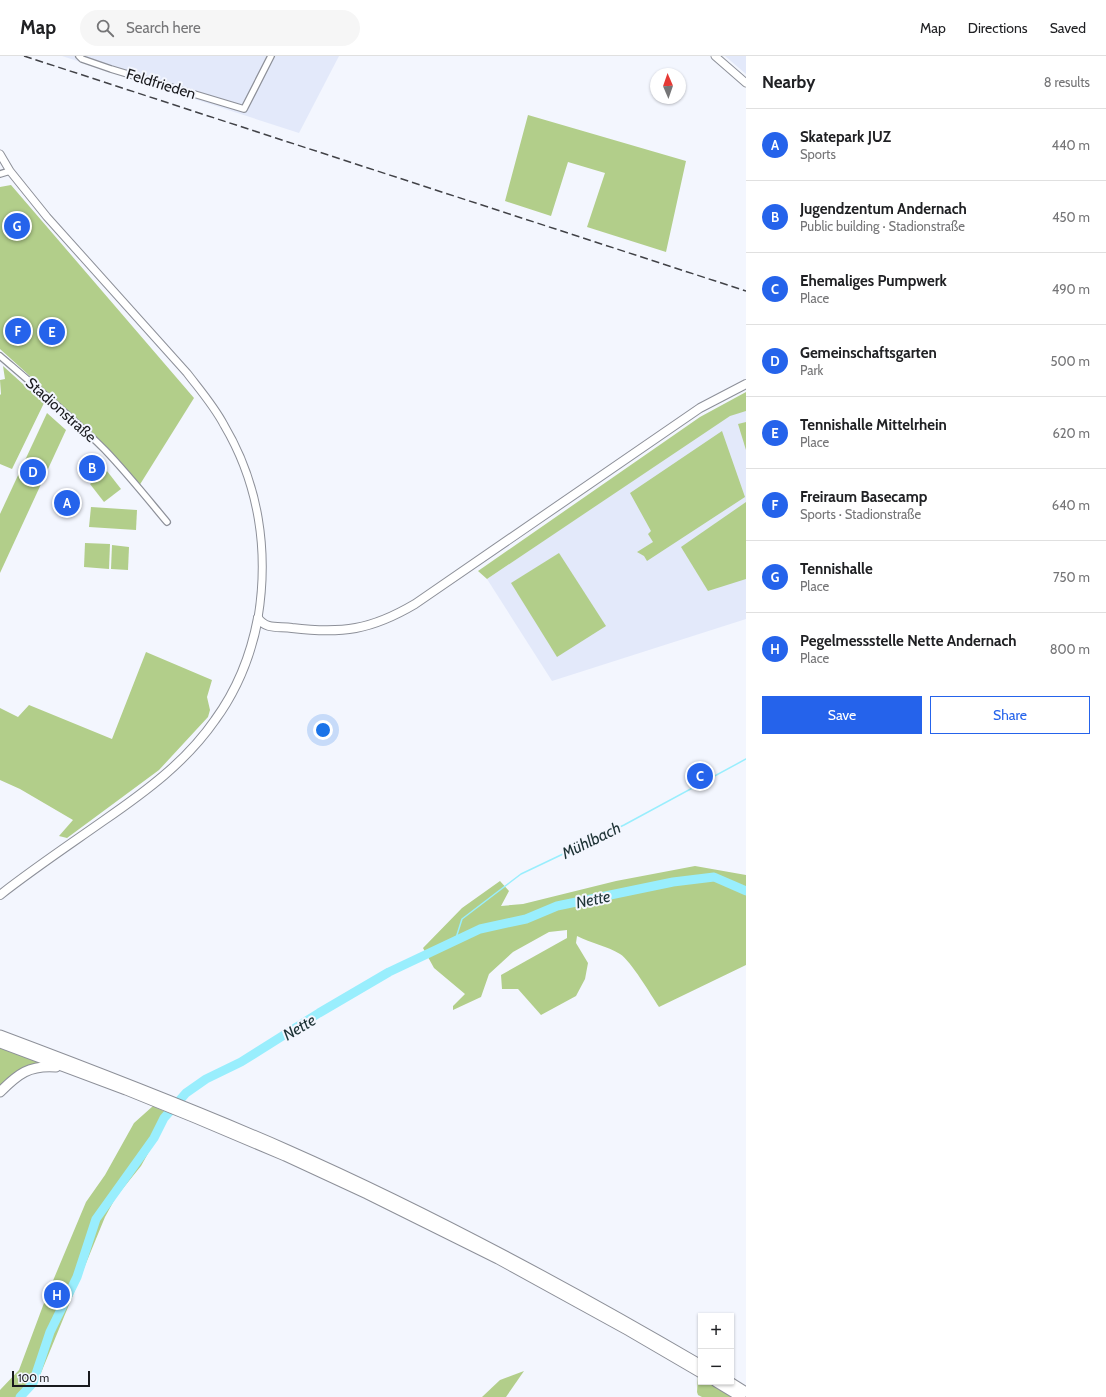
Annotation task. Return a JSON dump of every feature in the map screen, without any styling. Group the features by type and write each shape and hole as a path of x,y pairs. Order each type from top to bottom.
{"highway":[{"path":"0,1035 287,1150 370,1188 496,1250 632,1324 698,1363"},
{"path":"0,1043 71,1070 143,1093"},
{"path":"0,1092 11,1080 28,1070 46,1067 71,1070"},
{"path":"197,1114 367,1194 484,1252 574,1300 698,1371"},
{"path":"734,1384 746,1392"},
{"path":"721,1385 741,1397"}],"main road":[{"path":"258,618 264,624 274,627 326,631 348,630 371,625 395,616 415,604 700,408 746,384"},
{"path":"258,618 290,628"},
{"path":"0,895 28,873 149,788 194,746 215,720 229,699 245,666 258,618"},
{"path":"252,643 264,631 274,627"}],"street":[{"name":"Feldfrieden","path":"79,56 82,59 112,69 244,109 271,56"},
{"path":"715,56 746,83"},
{"path":"0,154 10,171 47,217 187,373 208,400 231,436 248,476 259,518 263,575 258,618"},
{"path":"0,174 10,171"},
{"name":"Stadionstraße","path":"0,356 96,441 122,469 166,522"}],"shaded area":[{"path":"62,56 339,56 299,133"},
{"path":"725,56 746,56 746,74"},
{"path":"746,411 746,619 552,681 487,579 730,415"}],"green space":[{"path":"528,115 686,161 666,252 587,227 605,173 568,162 551,216 505,201"},
{"path":"11,185 194,398 139,486 72,416 0,349 0,187"},
{"path":"3,366 44,403 12,469 0,464 0,380 5,379"},
{"path":"746,392 746,411 730,416 487,579 478,571 700,417"},
{"path":"47,413 66,430 0,573 0,514"},
{"path":"746,422 746,450 738,424"},
{"path":"722,431 745,497 647,561 644,556 637,552 653,542 648,534 651,531 630,493"},
{"path":"107,471 121,489 104,502 90,484"},
{"path":"63,490 75,492 74,514 58,514 59,491"},
{"path":"746,502 746,579 708,591 681,547"},
{"path":"91,507 137,510 136,530 89,527"},
{"path":"85,543 110,544 109,569 84,567"},
{"path":"112,545 129,547 128,570 111,569"},
{"path":"559,553 606,626 557,657 511,583"},
{"path":"146,652 212,680 207,697 210,710 208,717 159,770 67,838 59,836 73,820 20,789 0,780 0,708 18,717 29,705 112,739"},
{"path":"695,866 746,875 746,965 659,1007 625,958 610,949 577,936 576,943 588,963 585,979 576,996 541,1015 518,989 502,989 501,975 567,938 567,930 549,932 513,952 489,974 481,997 453,1010 453,1006 465,994 434,968 423,948 462,908 500,881 509,891 501,906 523,904 616,881"},
{"path":"0,1048 41,1063 0,1089"},
{"path":"153,1106 170,1114 141,1166 116,1197 105,1217 36,1385 24,1397 0,1397 0,1390 19,1370 47,1295 86,1202 105,1175 134,1123"},
{"path":"524,1371 506,1397 482,1397 500,1380"},
{"path":"698,1375 698,1385 715,1385 734,1397 702,1397 698,1395 697,1392"}],"waterway":[{"name":"Mühlbach","path":"455,941 462,919 521,874 624,825 746,759"},
{"name":"Nette","path":"20,1397 33,1383 50,1332 77,1277 96,1219 154,1138 164,1118 186,1093 206,1079 241,1062 319,1013 389,972 480,929 526,919 557,906 673,882 714,877 746,891"}],"railway":[{"path":"24,56 746,291"}],"place":[{"name":"Tennishalle","path":"17,226"},
{"name":"Freiraum Basecamp","path":"18,331"},
{"name":"Tennishalle Mittelrhein","path":"52,332"},
{"name":"Jugendzentum Andernach","path":"92,468"},
{"name":"Gemeinschaftsgarten","path":"33,472"},
{"name":"Skatepark JUZ","path":"67,503"},
{"name":"Ehemaliges Pumpwerk","path":"700,776"},
{"name":"Pegelmessstelle Nette Andernach","path":"57,1295"}]}
